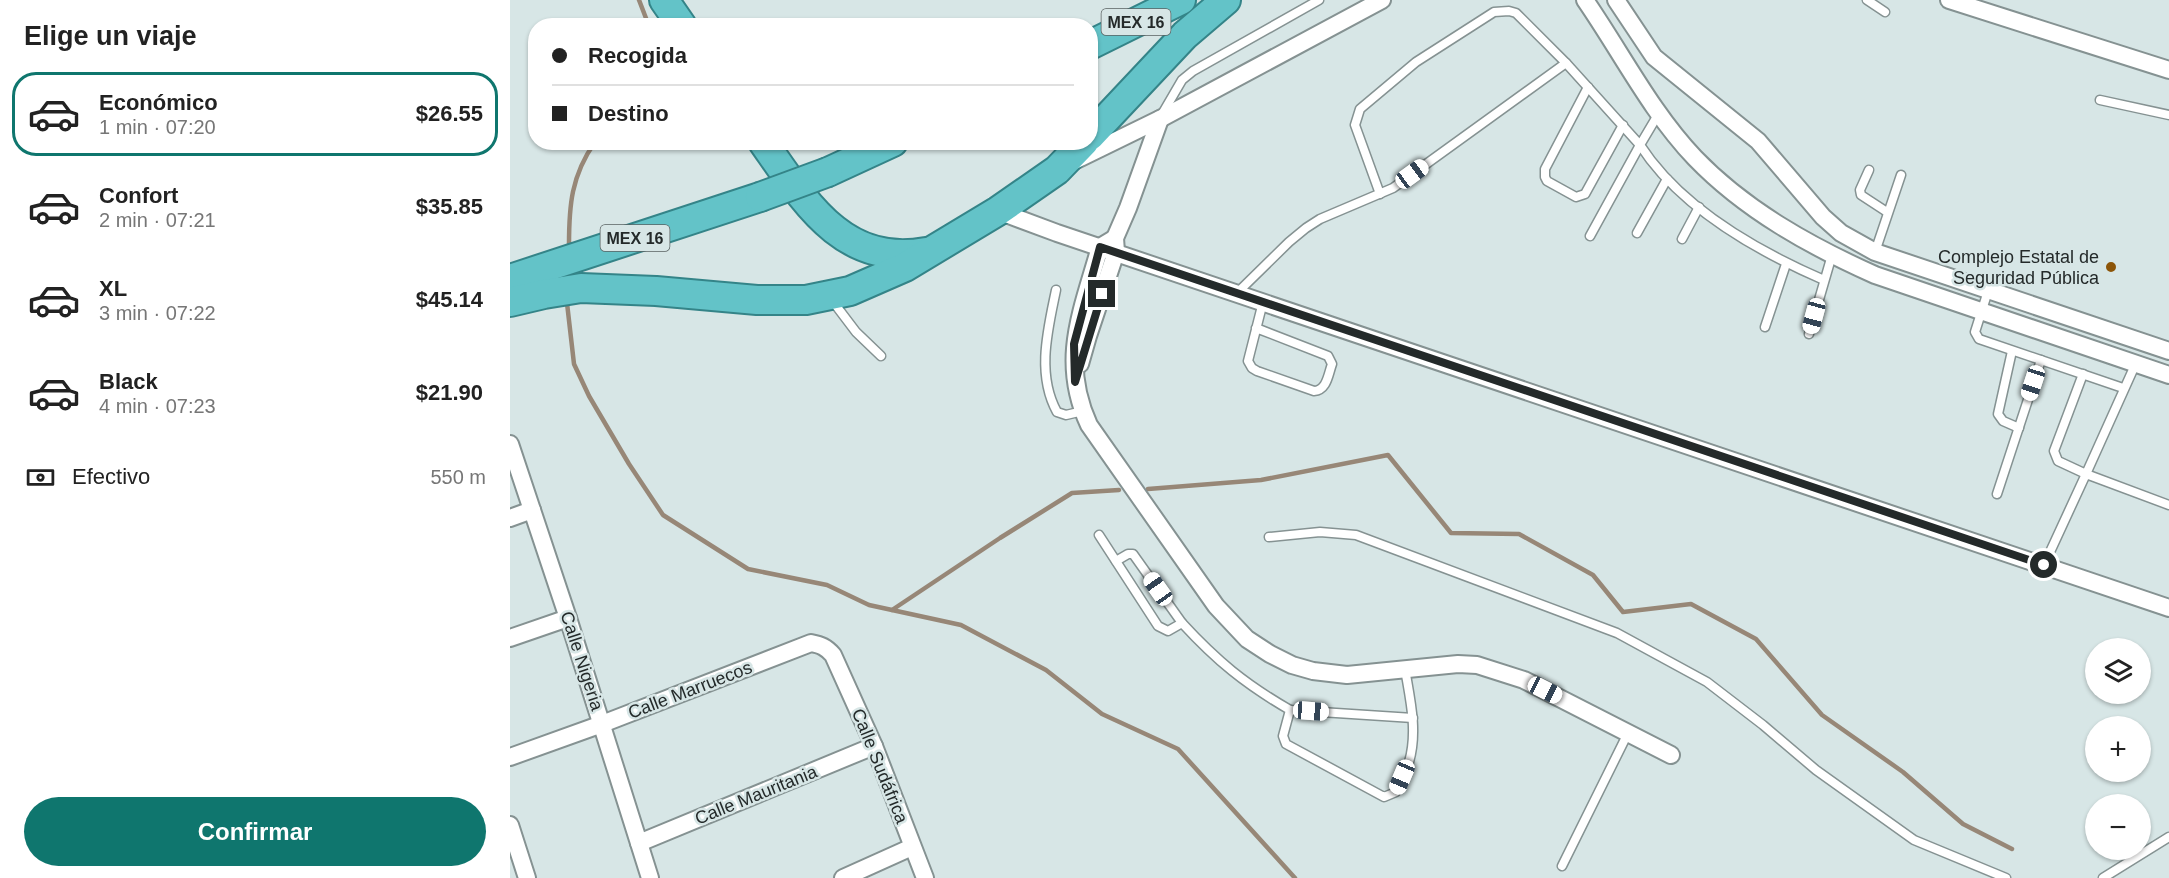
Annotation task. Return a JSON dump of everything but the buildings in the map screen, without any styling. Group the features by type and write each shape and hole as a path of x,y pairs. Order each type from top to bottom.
{"highway":[{"path":"664,0 676,18"},
{"name":"MEX 16","path":"1098,41 1181,0"},
{"path":"1098,127 1185,35 1227,0"},
{"path":"770,150 819,216 858,246 879,253 906,255 936,250"},
{"name":"MEX 16","path":"510,279 760,197 828,172 876,150"},
{"path":"510,302 581,288 656,291 757,300 806,300 829,297 875,281 936,250 1058,170 1077,150"}],"street":[{"path":"1058,170 1160,119 1382,0"},
{"path":"1585,0 1659,113 1695,158 1770,220 1832,255 1875,275 2169,375"},
{"path":"1616,0 1654,57 1758,141 1823,217 1841,233 1875,252 2169,351"},
{"path":"1949,0 2169,69"},
{"path":"1160,119 1128,208 1110,246 1074,344 1075,382 1089,425 1216,606 1247,639 1285,661 1313,671 1347,675 1458,664 1477,665 1524,680 1671,756"},
{"path":"998,211 1110,246 1237,294 2169,608"},
{"name":"Calle Nigeria","path":"510,444 650,878"},
{"path":"510,518 532,510"},
{"path":"510,638 568,618"},
{"name":"Calle Marruecos","path":"510,757 811,643 827,648 833,655"},
{"name":"Calle Sudáfrica","path":"833,655 874,746 925,878"},
{"name":"Calle Mauritania","path":"639,843 874,746"},
{"path":"510,825 527,878"},
{"path":"843,878 912,847"}],"lane":[{"path":"1135,22 1159,0"},
{"path":"1160,119 1182,80 1192,71 1319,0"},
{"path":"1867,0 1885,12"},
{"path":"1380,194 1355,125 1360,109 1416,62 1494,12 1500,10 1516,13 1588,87 1667,179 1699,207 1758,249 1824,280"},
{"path":"1237,294 1289,242 1320,219 1393,188 1566,63"},
{"path":"1588,87 1545,169 1547,181 1576,197 1585,194 1623,126"},
{"path":"2100,100 2169,115"},
{"path":"1590,236 1659,113"},
{"path":"1869,170 1860,190 1861,195 1887,212"},
{"path":"1875,252 1901,175"},
{"path":"1637,233 1667,179"},
{"path":"1682,239 1699,207"},
{"path":"1809,334 1832,255"},
{"path":"1764,327 1786,264"},
{"path":"1056,290 1044,360 1047,380 1057,412 1066,416 1083,411"},
{"path":"1988,291 1976,332 1979,339 2123,388"},
{"path":"829,297 856,332 881,356"},
{"path":"1256,328 1328,356 1332,364 1322,390 1314,391 1252,368 1248,361 1256,328 1263,301"},
{"path":"2012,351 1998,414 2003,422 2019,428"},
{"path":"1997,494 2040,360"},
{"path":"2044,565 2136,363"},
{"path":"2083,374 2054,451 2058,461 2169,505"},
{"path":"1269,537 1320,532 1356,535 1617,633 1707,682 1763,724 1816,770 1914,840 2006,878"},
{"path":"1099,535 1158,626 1168,631 1182,623"},
{"path":"1116,561 1128,554 1133,554 1182,623 1212,655 1236,675 1290,710 1413,718"},
{"path":"1290,710 1283,736 1286,744 1384,797 1396,792 1409,762 1412,748 1413,718 1405,669"},
{"path":"1562,866 1628,733"},
{"path":"2103,878 2169,837"}],"waterway":[{"path":"639,0 646,18"},
{"path":"569,245 573,192 576,179 590,150"},
{"path":"567,303 574,364 589,396 629,464 663,515 748,569 827,585 869,605 961,625 1046,670 1102,714 1178,749 1295,878"},
{"path":"1148,489 1261,480 1388,455 1451,533 1519,534 1593,575 1623,612 1691,604 1756,639 1822,715 1903,772 1963,824 2012,849"},
{"path":"892,610 1072,493 1119,490"}],"place":[{"name":"Complejo Estatal de Seguridad Pública","path":"2111,267"}],"route":[{"path":"1102,294 1075,382 1073,357 1077,326 1100,247 2044,565"}]}
